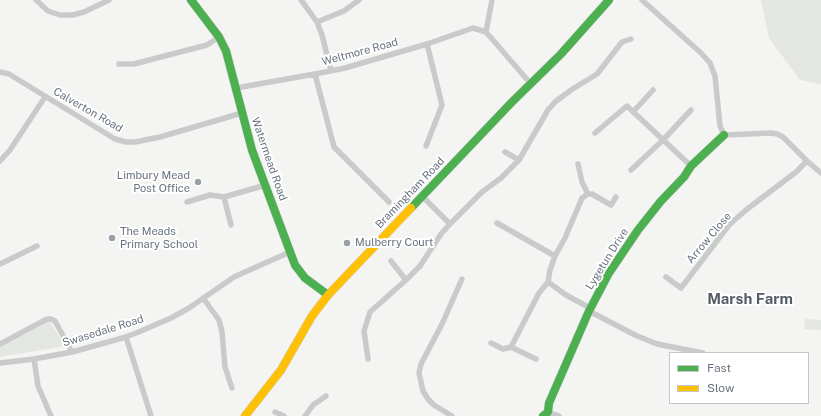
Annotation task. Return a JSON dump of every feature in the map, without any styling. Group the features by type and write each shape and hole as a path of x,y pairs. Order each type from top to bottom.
{"street":[{"path":"36,0 48,11 60,15 72,15 84,12 109,0"},
{"name":"Watermead Road","path":"191,0 218,37 226,51 252,150 295,265 305,278 328,295"},
{"path":"302,0 317,22 322,35 331,71"},
{"path":"317,22 344,11 359,0"},
{"path":"492,0 486,32 531,84"},
{"name":"Bramingham Road","path":"245,416 281,370 312,316 328,295 422,196 561,54 609,0"},
{"path":"642,0 710,63 715,76 720,126 724,135 778,134 821,173"},
{"name":"Weltmore Road","path":"236,88 331,71 427,44 473,28 486,32"},
{"path":"119,64 134,64 207,45 218,37"},
{"path":"368,359 364,331 370,312 420,266 441,234 450,224 482,192 502,178 519,160 548,110 571,90 597,74 622,42 631,39"},
{"path":"426,146 442,105 427,44"},
{"name":"Calverton Road","path":"0,72 9,74 115,139 126,142 135,142 154,138 242,113"},
{"path":"315,74 334,147 390,202"},
{"path":"633,112 653,90"},
{"path":"0,161 10,150 46,97"},
{"path":"595,133 627,106 691,166"},
{"path":"630,170 663,140 691,110"},
{"name":"Lygetun Drive","path":"545,414 589,310 610,273 638,230 661,201 684,177 691,166 724,135"},
{"path":"504,152 519,160"},
{"name":"Arrow Close","path":"666,277 681,288 729,225 746,210 796,172 807,161"},
{"path":"578,164 582,182 588,194"},
{"path":"187,202 210,195 224,197 266,186"},
{"path":"511,347 539,293 548,282 551,266 555,256 565,238 582,198 588,194 592,194 611,205 616,197"},
{"path":"422,196 450,224"},
{"path":"224,197 231,225"},
{"path":"497,223 555,256"},
{"path":"0,264 37,246"},
{"name":"Swasedale Road","path":"0,363 72,352 126,337 171,318 234,277 290,252"},
{"path":"391,261 406,280"},
{"path":"452,416 434,405 428,399 423,391 419,374 421,364 442,324 462,279"},
{"path":"548,282 589,310 635,335 657,344 698,352"},
{"path":"203,298 219,320 222,332 225,367 232,388"},
{"path":"0,344 47,319 51,319 55,321 72,352"},
{"path":"126,337 152,416"},
{"path":"491,343 504,349 511,347 536,359"},
{"path":"34,359 38,386 51,416"},
{"path":"305,416 313,405 326,396"},
{"path":"275,412 284,416"},
{"path":"545,414 559,416"}],"shaded area":[{"path":"761,0 821,0 821,84 800,80 769,38"},
{"path":"805,319 821,320 821,330 804,329"},
{"path":"49,321 66,346 0,357 0,347"}],"traffic: fast":[{"path":"191,0 219,37 226,51 252,150 295,265 305,278 328,295"},
{"path":"411,208 512,102 561,54 609,0"},
{"path":"543,416 548,412 549,403 589,311 609,273 638,230 661,201 684,177 691,166 724,135"}],"traffic: slow":[{"path":"245,416 281,370 312,316 328,295 411,208"}],"place":[{"name":"Limbury Mead Post Office","path":"198,182"},
{"name":"The Meads Primary School","path":"112,238"},
{"name":"Mulberry Court","path":"347,243"}],"district":[{"name":"Marsh Farm","path":"750,299"}]}
